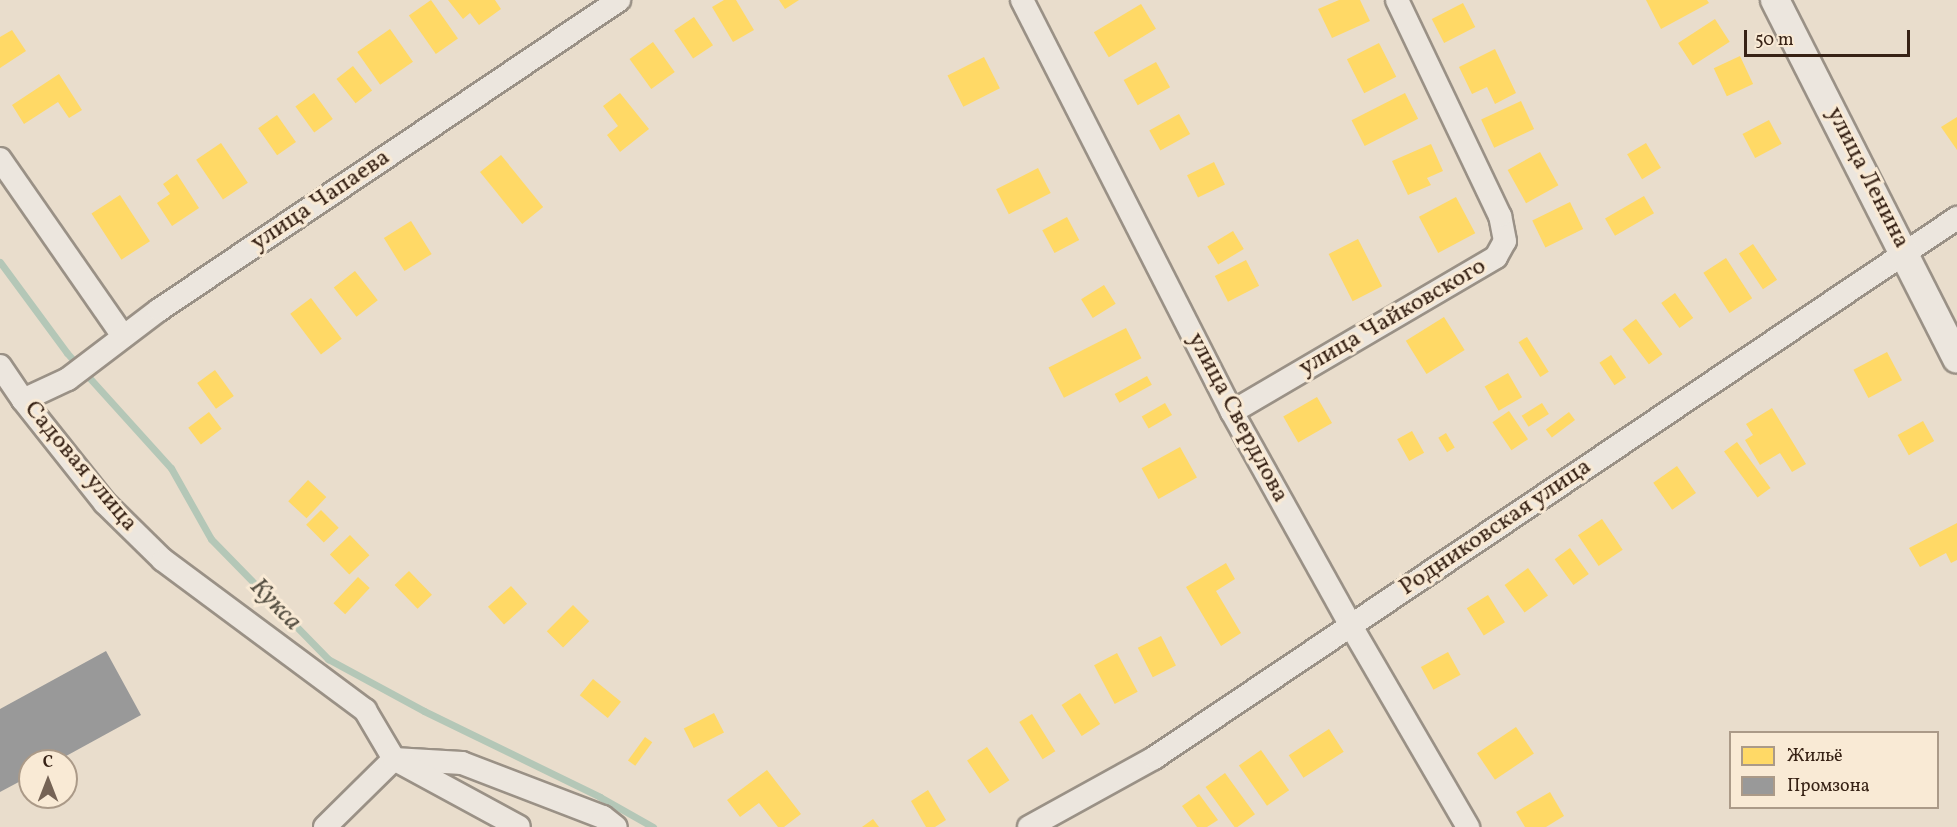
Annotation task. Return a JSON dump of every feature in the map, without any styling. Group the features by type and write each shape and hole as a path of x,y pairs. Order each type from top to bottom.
{"street":[{"name":"улица Чапаева","path":"23,400 68,379 123,336 619,0"},
{"name":"улица Свердлова","path":"1022,0 1232,412 1351,626 1468,827"},
{"name":"улица Чайковского","path":"1232,412 1496,257 1505,242 1500,216 1397,0"},
{"name":"улица Ленина","path":"1775,0 1957,358"},
{"path":"0,159 123,336"},
{"name":"Родниковская улица","path":"1029,827 1154,758 1957,218"},
{"name":"Садовая улица","path":"0,366 23,400 105,503 155,552 365,710 394,759"},
{"path":"394,759 519,827"},
{"path":"325,827 394,759 462,763 603,817 616,827"}],"building: Жильё":[{"path":"431,0 458,39 436,54 409,15"},
{"path":"448,0 495,0 501,9 479,25 470,13 463,19"},
{"path":"724,0 736,0 754,30 733,42 712,7"},
{"path":"779,0 799,0 785,9"},
{"path":"1339,0 1360,0 1370,21 1332,38 1318,9"},
{"path":"1646,0 1707,0 1709,3 1661,29"},
{"path":"1463,3 1475,27 1444,43 1432,19"},
{"path":"1141,4 1156,29 1109,57 1094,32"},
{"path":"694,17 713,45 693,59 674,30"},
{"path":"1715,19 1730,42 1693,66 1678,43"},
{"path":"390,29 413,62 380,85 357,52"},
{"path":"12,30 26,51 0,68 0,37"},
{"path":"653,42 675,72 651,89 630,59"},
{"path":"1379,43 1396,77 1364,93 1347,59"},
{"path":"1495,49 1516,93 1495,104 1487,87 1472,94 1459,67"},
{"path":"1740,56 1753,84 1727,96 1714,68"},
{"path":"984,57 1000,88 963,107 947,76"},
{"path":"1156,62 1170,87 1138,105 1124,80"},
{"path":"353,66 372,90 356,103 336,79"},
{"path":"59,74 82,110 69,118 58,102 24,124 12,105"},
{"path":"314,93 333,119 314,132 295,107"},
{"path":"620,93 649,129 620,152 607,135 618,126 603,106"},
{"path":"1405,93 1418,119 1365,146 1352,120"},
{"path":"1521,101 1534,129 1494,148 1481,120"},
{"path":"1179,114 1190,134 1160,151 1149,130"},
{"path":"277,115 296,142 277,155 258,128"},
{"path":"1957,117 1957,150 1941,127"},
{"path":"1769,120 1782,144 1755,158 1743,134"},
{"path":"221,143 248,183 223,200 196,160"},
{"path":"1646,143 1661,168 1642,179 1627,154"},
{"path":"1431,144 1443,171 1427,178 1431,185 1408,195 1392,161"},
{"path":"1540,152 1558,185 1526,203 1508,170"},
{"path":"501,155 543,207 522,224 480,172"},
{"path":"1214,162 1225,184 1198,198 1187,175"},
{"path":"1038,168 1051,193 1009,214 996,189"},
{"path":"177,174 199,208 172,226 157,203 170,194 163,184"},
{"path":"120,195 150,241 121,260 91,214"},
{"path":"1644,196 1654,213 1615,236 1605,218"},
{"path":"1456,197 1475,233 1438,253 1419,217"},
{"path":"1570,202 1583,229 1545,247 1532,220"},
{"path":"1067,217 1079,240 1054,253 1042,230"},
{"path":"411,221 432,254 405,271 384,238"},
{"path":"1233,231 1244,249 1218,264 1207,246"},
{"path":"1358,239 1382,286 1353,301 1329,254"},
{"path":"1753,244 1777,280 1763,289 1739,254"},
{"path":"1726,258 1752,298 1729,313 1703,273"},
{"path":"1246,260 1259,286 1228,302 1215,276"},
{"path":"355,271 378,300 357,317 334,288"},
{"path":"1104,285 1116,304 1093,318 1081,299"},
{"path":"1675,293 1693,318 1679,328 1661,303"},
{"path":"311,298 342,339 321,354 290,314"},
{"path":"1444,317 1465,350 1427,374 1406,341"},
{"path":"1636,319 1662,354 1649,364 1622,329"},
{"path":"1126,328 1141,358 1064,398 1048,367"},
{"path":"1527,337 1549,372 1540,377 1519,342"},
{"path":"1887,352 1902,380 1868,398 1853,370"},
{"path":"1611,355 1626,377 1614,385 1599,363"},
{"path":"215,370 234,396 216,409 197,383"},
{"path":"1508,373 1522,397 1499,411 1485,386"},
{"path":"1147,376 1152,385 1119,403 1115,394"},
{"path":"1317,397 1332,423 1298,442 1283,416"},
{"path":"1165,403 1172,415 1149,429 1142,416"},
{"path":"1542,403 1549,414 1529,427 1522,416"},
{"path":"1772,408 1806,464 1792,472 1780,453 1760,465 1745,440 1753,435 1746,424"},
{"path":"1509,411 1528,439 1511,450 1492,422"},
{"path":"209,412 222,429 201,444 188,428"},
{"path":"1569,412 1575,420 1552,437 1546,429"},
{"path":"1923,421 1934,441 1909,455 1898,435"},
{"path":"1412,431 1424,453 1409,461 1397,439"},
{"path":"1446,433 1455,448 1447,452 1438,438"},
{"path":"1737,442 1771,488 1758,498 1724,451"},
{"path":"1180,447 1197,478 1158,499 1142,468"},
{"path":"1677,466 1696,493 1672,510 1653,483"},
{"path":"308,480 326,497 307,518 288,501"},
{"path":"321,510 339,528 324,543 306,525"},
{"path":"1602,519 1623,550 1599,566 1578,535"},
{"path":"1957,523 1957,560 1951,563 1946,553 1920,567 1909,548"},
{"path":"350,535 369,555 349,575 330,554"},
{"path":"1570,548 1589,574 1573,585 1555,559"},
{"path":"1226,563 1235,579 1216,591 1241,633 1221,646 1186,587"},
{"path":"1528,568 1548,596 1525,613 1505,585"},
{"path":"409,571 432,595 418,609 395,585"},
{"path":"358,577 370,588 345,614 333,603"},
{"path":"511,586 527,604 504,625 488,607"},
{"path":"1488,595 1505,622 1484,635 1467,608"},
{"path":"573,605 589,621 563,647 547,631"},
{"path":"1161,636 1176,665 1153,677 1138,648"},
{"path":"1448,652 1461,675 1433,690 1421,667"},
{"path":"1117,653 1138,692 1115,704 1094,665"},
{"path":"593,679 621,702 608,718 580,695"},
{"path":"1080,693 1100,724 1082,736 1062,705"},
{"path":"714,713 724,733 694,748 684,728"},
{"path":"1032,714 1055,751 1043,759 1019,722"},
{"path":"1516,727 1534,754 1495,780 1477,753"},
{"path":"1329,729 1344,752 1303,778 1289,755"},
{"path":"645,737 652,742 635,766 628,760"},
{"path":"987,747 1009,780 989,794 967,760"},
{"path":"1261,750 1289,790 1267,806 1239,765"},
{"path":"767,770 801,814 784,827 778,827 759,803 740,817 727,800"},
{"path":"1225,773 1255,814 1235,827 1206,787"},
{"path":"928,790 946,820 935,827 926,827 911,801"},
{"path":"1550,792 1564,816 1546,827 1525,827 1516,812"},
{"path":"1199,794 1218,820 1207,827 1197,827 1182,806"},
{"path":"873,819 879,827 862,827"}],"building: Промзона":[{"path":"106,651 141,715 78,750 18,749 18,782 0,792 0,709"}],"waterway":[{"name":"Кукса","path":"0,262 67,353 171,468 211,539 328,659 424,711 600,797 653,827"}]}
